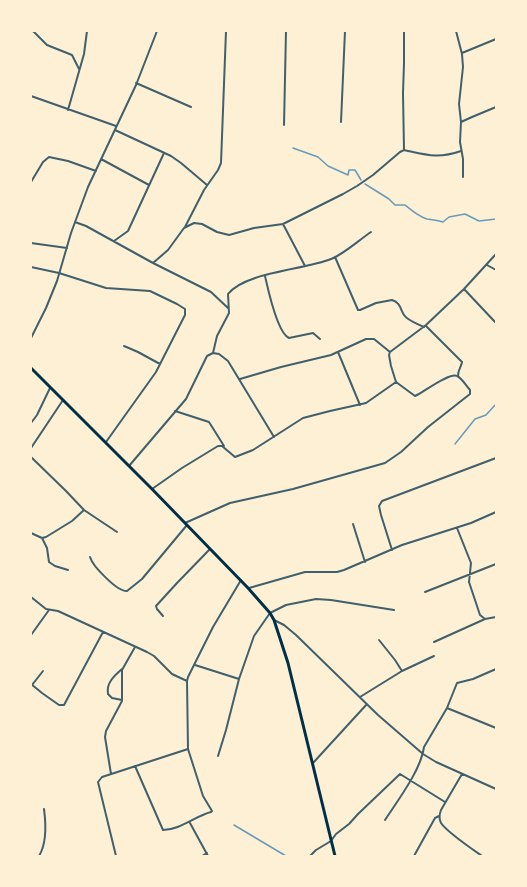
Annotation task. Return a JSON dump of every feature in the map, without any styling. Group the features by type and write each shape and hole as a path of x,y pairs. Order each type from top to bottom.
{"main road":[{"path":"31,368 106,442 241,580 270,613 274,620 288,663 335,856"}],"street":[{"path":"33,31 47,45 72,55 80,70"},
{"path":"68,110 84,54 87,31"},
{"path":"31,338 46,308 75,222 96,170 136,83 157,31"},
{"path":"154,263 168,250 184,228 207,185 218,170 221,163 226,31"},
{"path":"284,125 286,31"},
{"path":"341,122 345,31"},
{"path":"404,31 404,150"},
{"path":"456,31 462,53 463,72 459,104 463,178"},
{"path":"462,53 496,39"},
{"path":"136,83 191,107"},
{"path":"31,96 116,126"},
{"path":"461,122 472,116 496,108"},
{"path":"114,130 164,153 181,163 207,185"},
{"path":"184,228 194,222 229,236 263,226 283,224 357,186 404,150 437,156 447,156 461,151"},
{"path":"114,241 128,231 164,153"},
{"path":"31,182 43,162 49,157 68,161 96,170"},
{"path":"101,159 149,185"},
{"path":"75,222 86,226 211,292 229,309"},
{"path":"283,224 305,266"},
{"path":"212,353 217,336 228,316 229,309 227,296 230,290 241,283 335,257 371,232"},
{"path":"31,243 67,248"},
{"path":"458,376 447,376 415,396 396,382 390,366 389,355 390,352 425,326 464,289 496,254"},
{"path":"90,557 95,567 102,574 122,590 127,591 142,579 186,524 230,503 293,490 385,463 401,452 428,427 470,394 470,390 458,376 458,370 462,362 425,326 405,317 400,305 392,300 376,303 358,310 335,257"},
{"path":"487,265 496,270"},
{"path":"31,267 59,273 106,288 150,291 183,307 186,311 160,364 106,442"},
{"path":"265,276 271,301 280,326 286,337 289,338 313,333 320,339"},
{"path":"464,289 496,323"},
{"path":"240,379 281,366 311,360 338,352 370,338 390,352"},
{"path":"124,346 160,364"},
{"path":"338,352 360,405"},
{"path":"129,466 186,399 207,356 212,353 219,354 224,357 240,379 274,437"},
{"path":"152,489 202,454 220,445 235,457 252,450 303,418 360,405 372,400 396,382"},
{"path":"31,423 37,416 50,388"},
{"path":"31,448 63,400"},
{"path":"175,412 209,422 225,449"},
{"path":"31,458 84,510 117,532"},
{"path":"392,550 379,506 382,501 496,458"},
{"path":"42,538 72,521 84,510"},
{"path":"248,588 305,572 337,572 423,538 496,512"},
{"path":"353,524 365,562"},
{"path":"457,527 471,563 469,582 480,615 485,620"},
{"path":"31,533 42,538 47,548 49,562 55,566 68,570"},
{"path":"163,616 156,606 177,582 210,549"},
{"path":"425,592 496,564"},
{"path":"135,766 163,830 170,830 180,825 190,823 200,815 212,811 203,796 188,749 187,681 213,627 241,580"},
{"path":"31,597 49,610 58,611 154,656 172,674 187,681"},
{"path":"218,756 239,679 254,636 270,613 286,605 316,599 394,610"},
{"path":"31,635 49,610"},
{"path":"434,642 485,620 496,617"},
{"path":"274,620 284,625 296,635 367,704 423,754 496,789"},
{"path":"43,671 32,685 60,706 64,705 103,632"},
{"path":"379,640 396,660 402,671"},
{"path":"122,700 112,698 108,694 107,689 108,685 123,667 135,647"},
{"path":"360,697 377,688 402,671 434,656"},
{"path":"194,665 239,679"},
{"path":"111,774 105,737 106,731 122,700 123,667"},
{"path":"385,820 411,780 423,754 424,747 447,708 457,683 474,679 496,669"},
{"path":"313,764 367,704"},
{"path":"447,708 496,728"},
{"path":"116,856 99,786 100,780 111,774 188,749"},
{"path":"310,856 316,850 331,841 336,834 349,824 401,774 445,802"},
{"path":"414,856 435,818 439,816 445,802 462,774"},
{"path":"39,856 44,842 44,810"},
{"path":"439,816 440,822 445,827 482,856"},
{"path":"190,823 208,856"},
{"path":"202,856 206,853"}],"waterway":[{"path":"293,148 318,157 328,166 348,175 349,170 355,170 361,180"},
{"path":"365,184 389,199 395,205 405,205 418,215 427,219 443,222 449,217 465,214 479,221 496,219"},
{"path":"455,444 475,419 486,415 496,404"},
{"path":"234,825 286,856"}]}
